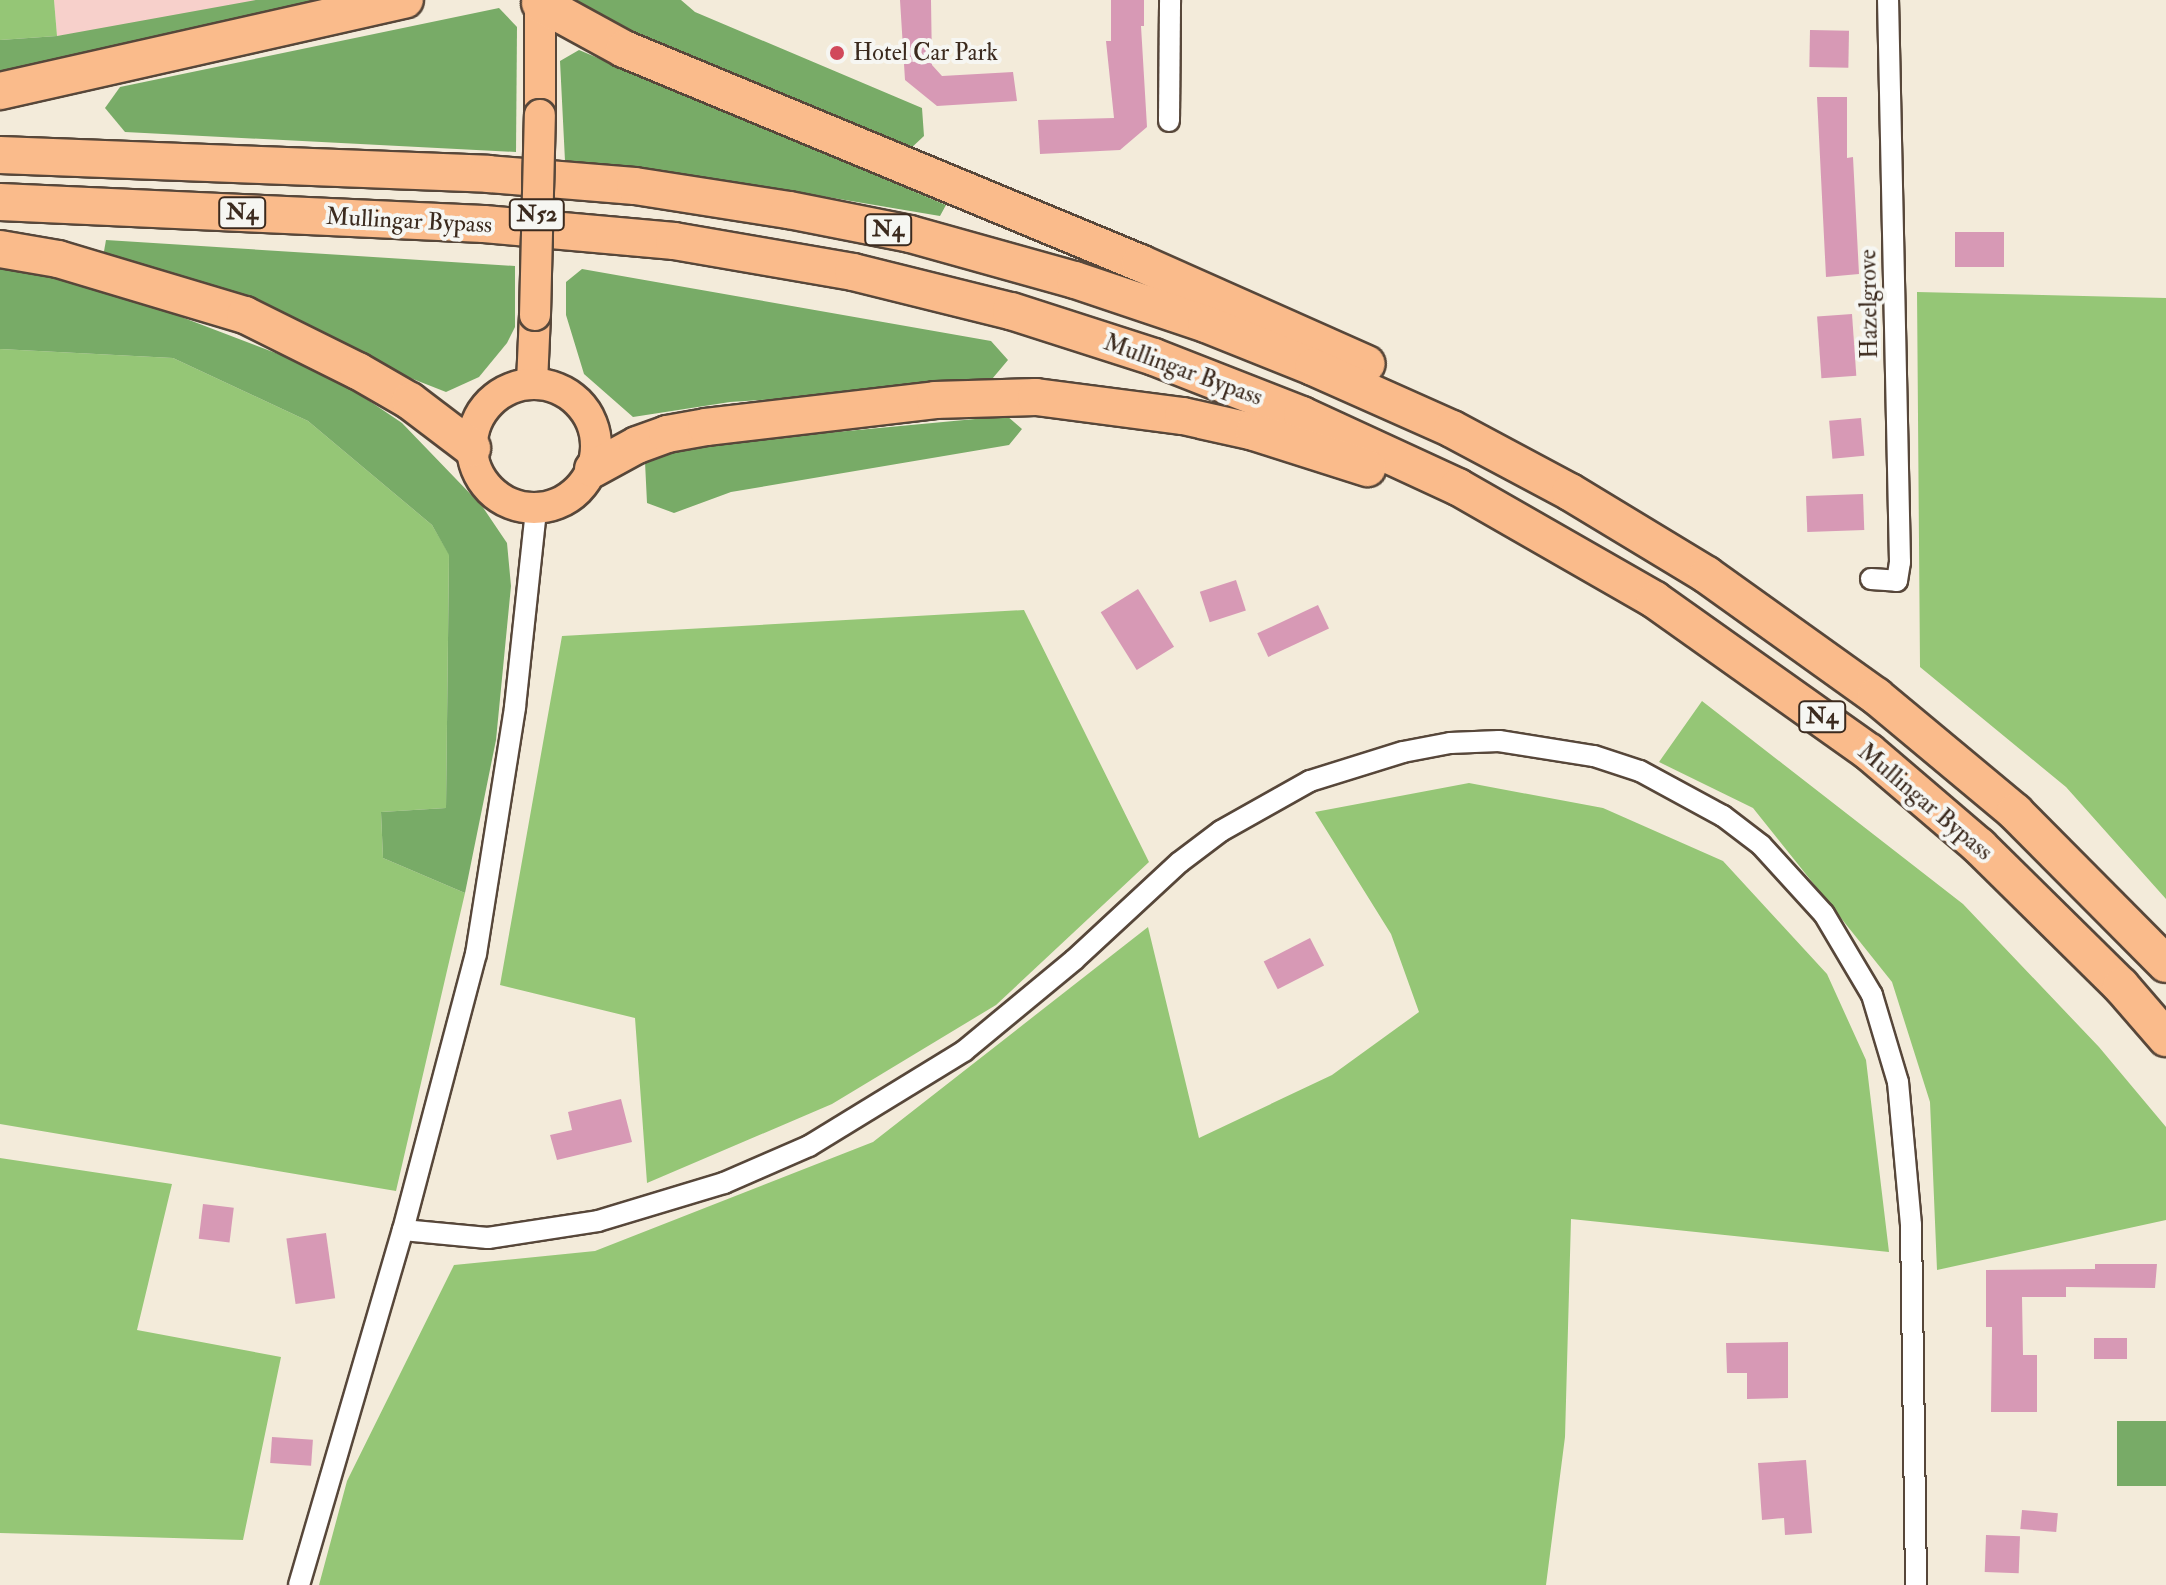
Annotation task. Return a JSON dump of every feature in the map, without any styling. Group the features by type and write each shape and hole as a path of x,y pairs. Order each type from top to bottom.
{"highway":[{"path":"0,91 405,0"},
{"name":"N4","path":"540,2 574,25 624,49 1140,263 1399,378 1683,541 1707,575"},
{"name":"Mullingar Bypass","path":"0,155 488,174 635,186 789,210 910,234 1075,280 1206,324 1313,367 1452,429 1570,492 1707,575 1876,696 2015,812 2166,964"},
{"name":"Mullingar Bypass","path":"0,202 484,224 674,241 867,276 1011,311 1154,357 1302,415 1458,487 1655,600 1869,752 1979,846 2121,986 2166,1038"},
{"path":"0,249 72,262 245,315 358,371 410,401 472,448"},
{"name":"N4","path":"593,469 637,445 667,434 795,416 935,400 992,398 1036,397 1117,405 1197,419 1340,456 1418,488 1531,547 1655,600"}],"main road":[{"name":"N52","path":"532,383 540,2"},
{"path":"532,383 553,386 572,395 586,410 596,439 593,469 569,498 536,509 514,505 497,496 483,483 474,465 472,448 475,427 483,410 496,396 532,383"}],"street":[{"path":"1169,121 1170,0"},
{"name":"Hazelgrove","path":"1871,579 1897,581 1900,562 1888,0"},
{"path":"299,1585 403,1230 476,954 513,723 536,509"},
{"path":"403,1230 488,1238 598,1221 724,1183 809,1146 964,1051 1074,960 1180,862 1221,831 1310,781 1403,752 1450,743 1499,741 1594,756 1640,771 1723,816 1761,845 1824,914 1872,995 1898,1082 1911,1225 1916,1585"}],"shaded area":[{"path":"54,0 305,0 57,36"}],"green space":[{"path":"0,0 54,0 57,36 0,40"},
{"path":"256,0 365,0 103,57 0,72 0,40 57,36"},
{"path":"577,0 681,0 695,12 922,108 924,136 909,150 584,15"},
{"path":"499,8 517,27 516,152 125,132 105,108 120,87"},
{"path":"579,50 946,205 940,216 762,186 565,161 560,61"},
{"path":"106,240 515,266 515,327 507,343 479,377 446,392 103,257"},
{"path":"0,267 42,273 163,310 328,373 402,423 482,506 507,543 511,586 496,740 465,893 383,858 381,812 446,808 449,555 432,525 308,421 173,358 0,349"},
{"path":"582,269 991,341 1008,360 987,385 730,402 633,417 584,374 566,315 566,282"},
{"path":"1917,292 2166,298 2166,899 2066,787 1920,667"},
{"path":"0,349 173,358 308,421 432,525 449,554 446,808 381,812 383,858 465,893 396,1191 0,1124"},
{"path":"1007,416 1022,429 1009,445 731,492 674,513 647,503 645,462 676,447"},
{"path":"1024,610 1149,862 996,1005 832,1104 647,1183 635,1018 500,985 562,636"},
{"path":"1702,701 1963,904 2099,1047 2166,1127 2166,1220 1937,1270 1930,1102 1892,982 1753,808 1659,762"},
{"path":"1469,783 1603,808 1723,861 1827,974 1866,1060 1889,1252 1571,1219 1565,1437 1546,1585 319,1585 347,1481 454,1265 595,1251 873,1142 1148,927 1199,1138 1332,1075 1419,1012 1391,934 1315,812"},
{"path":"0,1158 172,1184 137,1330 281,1357 243,1540 0,1533"},
{"path":"2117,1421 2166,1421 2166,1486 2117,1486"}],"building":[{"path":"900,0 931,0 932,65 942,76 1013,72 1017,101 937,106 905,80"},
{"path":"1111,0 1144,0 1144,26 1141,26 1147,127 1120,150 1040,154 1038,120 1114,118 1106,41 1111,41"},
{"path":"1810,30 1849,31 1848,68 1809,67"},
{"path":"1817,97 1847,97 1847,158 1853,157 1859,274 1826,277"},
{"path":"1955,232 2004,232 2004,267 1955,267"},
{"path":"1852,314 1856,376 1821,378 1817,316"},
{"path":"1861,418 1864,456 1832,459 1829,421"},
{"path":"1863,494 1864,530 1807,532 1806,496"},
{"path":"1236,580 1246,610 1210,622 1200,592"},
{"path":"1138,589 1174,647 1137,670 1101,612"},
{"path":"1318,605 1329,629 1268,657 1257,633"},
{"path":"1310,938 1324,966 1278,989 1264,962"},
{"path":"621,1099 632,1142 557,1160 550,1135 572,1130 568,1112"},
{"path":"203,1204 234,1208 230,1243 199,1239"},
{"path":"326,1233 335,1298 296,1304 286,1239"},
{"path":"2095,1264 2157,1264 2155,1288 2066,1287 2066,1297 2022,1297 2023,1355 2037,1355 2037,1412 1991,1412 1992,1327 1986,1327 1986,1270 2095,1269"},
{"path":"2094,1338 2127,1338 2127,1359 2094,1359"},
{"path":"1788,1342 1788,1398 1747,1399 1747,1373 1727,1373 1726,1343"},
{"path":"272,1437 313,1440 311,1466 270,1463"},
{"path":"1806,1460 1812,1533 1785,1535 1784,1518 1762,1520 1758,1463"},
{"path":"2022,1510 2058,1513 2056,1532 2020,1529"},
{"path":"1986,1535 2020,1536 2019,1573 1985,1572"}],"place":[{"name":"Hotel Car Park","path":"837,53"}]}
